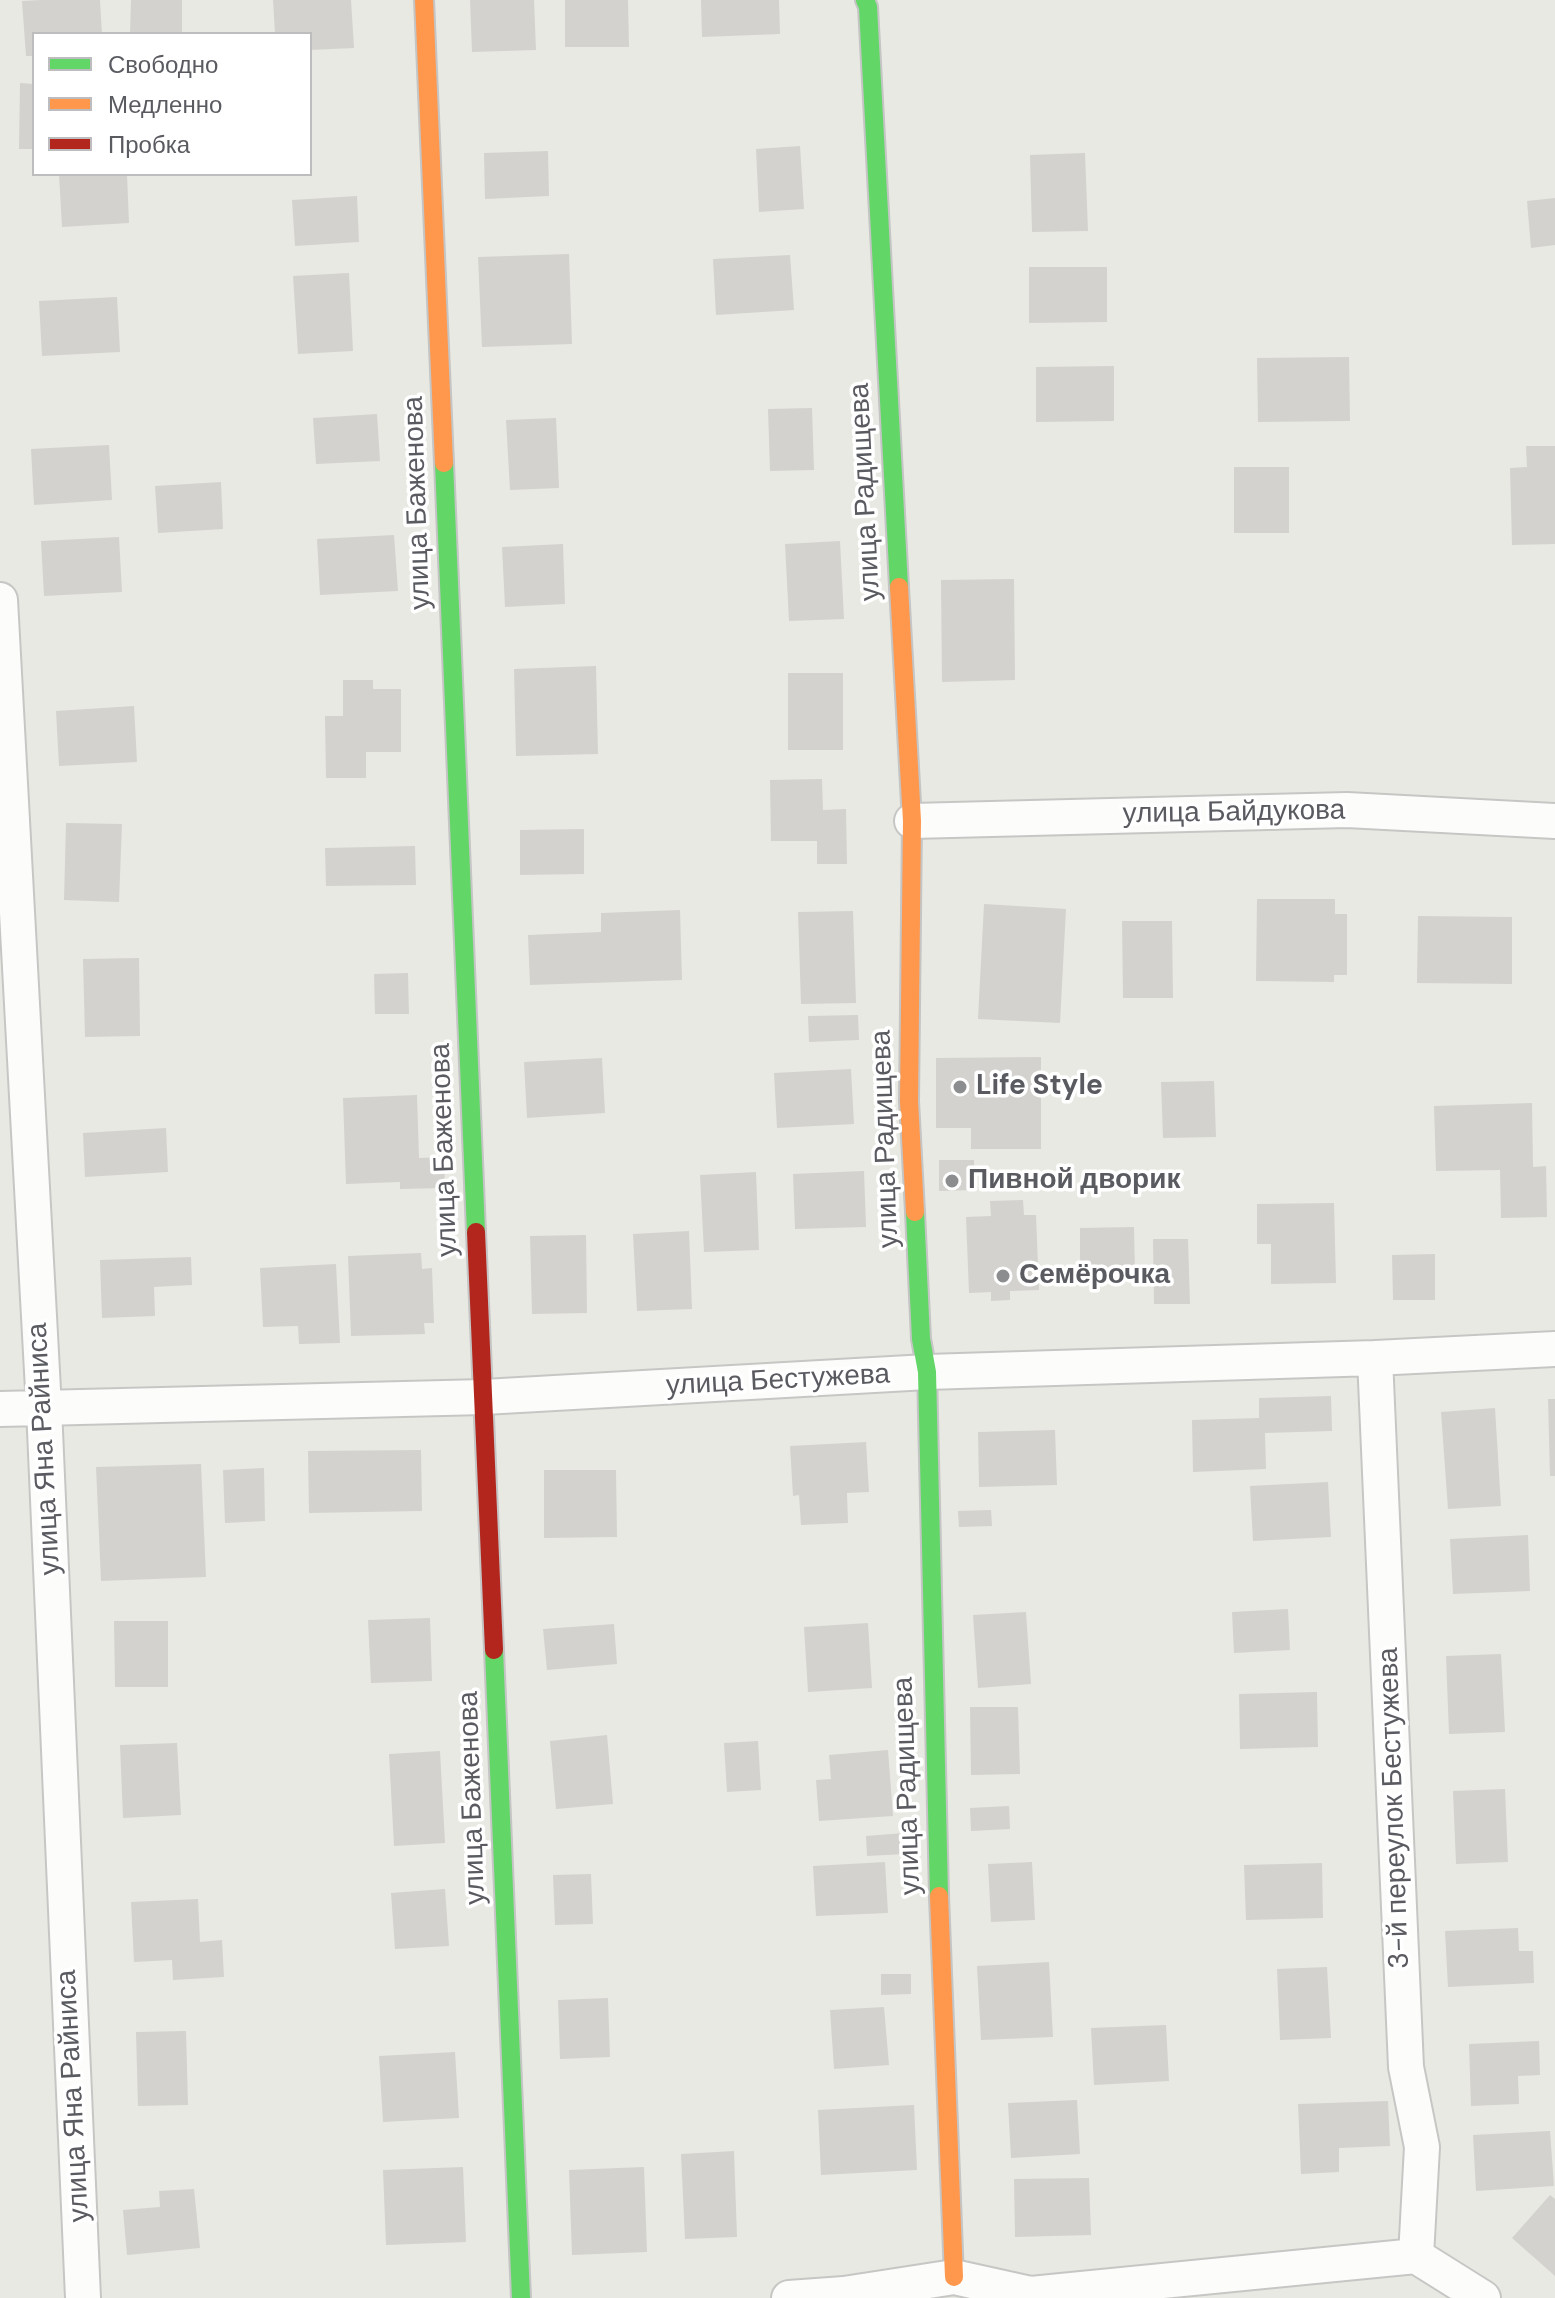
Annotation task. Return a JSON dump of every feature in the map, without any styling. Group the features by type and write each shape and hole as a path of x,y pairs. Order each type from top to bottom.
{"street":[{"name":"улица Баженова","path":"424,0 521,2298"},
{"name":"улица Радищева","path":"865,0 868,7 912,821 909,1101 921,1339 927,1372 936,1824 954,2277"},
{"name":"улица Яна Райниса","path":"0,600 44,1408 83,2298"},
{"name":"улица Байдукова","path":"912,821 1347,810 1555,821"},
{"name":"улица Бестужева","path":"0,1409 484,1397 927,1372 1375,1358 1555,1349"},
{"name":"3-й переулок Бестужева","path":"1375,1358 1406,2067 1422,2147 1416,2256"},
{"path":"789,2298 844,2294 954,2277 1031,2294 1416,2256 1483,2298"}],"building":[{"path":"100,0 102,32 32,32 32,56 26,56 22,1"},
{"path":"131,0 182,0 182,32 130,32"},
{"path":"273,0 351,0 354,48 312,50 312,32 275,32"},
{"path":"470,0 534,0 536,50 472,52"},
{"path":"565,0 628,0 629,47 565,47"},
{"path":"701,0 779,0 780,34 702,37"},
{"path":"20,83 32,84 32,149 19,149"},
{"path":"800,146 804,209 759,212 756,149"},
{"path":"548,151 549,196 485,199 484,153"},
{"path":"1085,153 1088,231 1032,232 1030,155"},
{"path":"59,176 127,176 129,223 62,227"},
{"path":"357,196 359,242 295,246 292,200"},
{"path":"1555,198 1555,245 1531,248 1527,201"},
{"path":"569,254 572,344 482,347 478,257"},
{"path":"790,255 794,310 716,315 713,259"},
{"path":"1029,267 1107,267 1107,322 1029,323"},
{"path":"349,273 353,351 298,354 293,276"},
{"path":"117,297 120,352 42,356 39,301"},
{"path":"1349,357 1350,421 1258,422 1257,358"},
{"path":"1114,366 1114,421 1036,422 1036,367"},
{"path":"812,408 814,470 770,471 768,409"},
{"path":"377,414 380,461 316,464 313,418"},
{"path":"556,418 559,488 510,490 506,420"},
{"path":"109,445 112,500 34,505 31,449"},
{"path":"1526,446 1555,446 1555,544 1512,545 1510,468 1527,467"},
{"path":"1234,467 1289,467 1289,533 1234,533"},
{"path":"221,482 223,529 158,533 155,486"},
{"path":"394,535 398,591 320,595 317,539"},
{"path":"119,537 122,592 44,596 41,541"},
{"path":"840,541 844,619 789,621 785,544"},
{"path":"563,544 565,604 505,607 502,547"},
{"path":"1014,579 1015,680 942,682 941,580"},
{"path":"596,666 598,754 516,756 514,669"},
{"path":"788,673 843,673 843,750 788,750"},
{"path":"343,680 373,680 373,689 401,689 401,752 366,752 366,778 326,778 325,716 343,716"},
{"path":"134,706 137,762 59,766 56,711"},
{"path":"822,779 823,810 846,809 847,864 817,864 817,841 771,841 770,780"},
{"path":"66,823 122,824 119,902 64,900"},
{"path":"584,829 584,874 520,875 520,830"},
{"path":"415,846 416,885 326,886 325,848"},
{"path":"1257,899 1335,899 1335,914 1347,914 1347,975 1334,975 1334,982 1256,981"},
{"path":"984,904 1066,909 1060,1023 978,1019"},
{"path":"680,910 682,980 530,985 528,935 601,932 601,913"},
{"path":"853,911 856,1003 801,1004 798,912"},
{"path":"1418,916 1512,917 1512,984 1417,983"},
{"path":"1122,921 1172,921 1173,998 1123,998"},
{"path":"139,958 140,1036 85,1037 83,959"},
{"path":"408,973 409,1014 375,1014 374,974"},
{"path":"858,1015 859,1040 809,1042 808,1016"},
{"path":"1041,1057 1041,1149 971,1149 971,1128 936,1128 936,1058"},
{"path":"602,1058 605,1113 527,1118 524,1062"},
{"path":"851,1069 854,1124 777,1128 774,1073"},
{"path":"1214,1081 1216,1137 1163,1138 1161,1082"},
{"path":"417,1095 419,1158 444,1157 445,1188 400,1189 400,1182 346,1184 343,1098"},
{"path":"1532,1103 1533,1167 1546,1166 1547,1217 1501,1218 1500,1170 1436,1171 1434,1106"},
{"path":"166,1128 168,1172 85,1177 83,1133"},
{"path":"939,1160 974,1160 974,1190 939,1191"},
{"path":"864,1171 866,1227 795,1229 793,1174"},
{"path":"756,1172 759,1250 704,1252 700,1175"},
{"path":"1023,1200 1024,1215 1036,1215 1039,1290 1010,1291 1010,1300 991,1301 991,1292 969,1293 966,1217 991,1216 990,1201"},
{"path":"1334,1203 1336,1283 1271,1284 1271,1244 1257,1244 1257,1204"},
{"path":"1134,1227 1135,1276 1080,1277 1080,1228"},
{"path":"689,1231 692,1309 637,1311 633,1234"},
{"path":"586,1235 587,1313 532,1314 530,1236"},
{"path":"1153,1239 1188,1239 1190,1304 1154,1304"},
{"path":"421,1253 422,1269 432,1268 434,1323 424,1323 425,1334 351,1336 348,1256"},
{"path":"1435,1254 1435,1300 1393,1300 1392,1255"},
{"path":"191,1257 192,1285 154,1287 155,1316 102,1318 100,1260"},
{"path":"336,1264 340,1343 299,1344 298,1326 263,1327 260,1268"},
{"path":"1331,1396 1332,1431 1265,1433 1266,1469 1193,1472 1192,1420 1259,1418 1259,1398"},
{"path":"1548,1399 1555,1399 1555,1476 1550,1476"},
{"path":"1495,1408 1501,1506 1448,1509 1441,1412"},
{"path":"1055,1430 1057,1485 979,1487 978,1432"},
{"path":"866,1442 869,1492 847,1493 848,1523 801,1525 799,1495 793,1496 790,1446"},
{"path":"421,1450 422,1511 309,1513 308,1451"},
{"path":"201,1464 206,1577 101,1581 96,1467"},
{"path":"264,1468 265,1521 225,1523 223,1470"},
{"path":"544,1470 616,1470 617,1537 544,1538"},
{"path":"1328,1482 1331,1537 1253,1541 1250,1486"},
{"path":"991,1510 992,1526 959,1527 958,1511"},
{"path":"1528,1535 1530,1591 1453,1594 1450,1539"},
{"path":"1288,1609 1290,1650 1234,1653 1232,1612"},
{"path":"1026,1612 1031,1684 978,1688 973,1615"},
{"path":"430,1618 432,1681 371,1683 368,1620"},
{"path":"114,1621 168,1621 168,1687 115,1687"},
{"path":"868,1623 872,1688 808,1692 804,1627"},
{"path":"614,1624 617,1664 547,1670 543,1629"},
{"path":"1501,1654 1505,1732 1449,1734 1446,1656"},
{"path":"1317,1692 1318,1747 1240,1749 1239,1694"},
{"path":"970,1707 1018,1707 1020,1774 971,1775"},
{"path":"607,1735 613,1804 556,1809 550,1741"},
{"path":"758,1741 761,1790 727,1792 724,1743"},
{"path":"177,1743 181,1815 123,1818 120,1745"},
{"path":"888,1750 893,1816 819,1821 816,1780 831,1779 829,1755"},
{"path":"440,1751 445,1843 394,1846 389,1754"},
{"path":"1505,1789 1508,1862 1456,1864 1453,1791"},
{"path":"1009,1806 1010,1829 971,1831 970,1808"},
{"path":"904,1833 905,1854 867,1856 866,1836"},
{"path":"885,1862 888,1913 816,1916 813,1866"},
{"path":"1032,1862 1035,1920 991,1922 988,1864"},
{"path":"1322,1863 1323,1918 1246,1920 1244,1865"},
{"path":"591,1874 593,1924 555,1925 553,1875"},
{"path":"445,1889 449,1946 395,1949 391,1893"},
{"path":"198,1899 200,1942 222,1940 224,1977 173,1980 172,1960 134,1962 131,1902"},
{"path":"1518,1928 1519,1951 1533,1951 1534,1983 1448,1987 1445,1931"},
{"path":"1049,1962 1053,2037 981,2040 977,1966"},
{"path":"1327,1967 1331,2038 1280,2040 1277,1969"},
{"path":"881,1974 911,1974 911,1994 881,1995"},
{"path":"608,1998 610,2057 560,2059 558,2000"},
{"path":"884,2007 889,2065 834,2069 830,2010"},
{"path":"1166,2025 1169,2081 1094,2085 1091,2028"},
{"path":"186,2031 188,2105 138,2106 136,2032"},
{"path":"1539,2041 1540,2075 1518,2076 1519,2104 1471,2106 1469,2044"},
{"path":"455,2052 459,2118 383,2122 379,2056"},
{"path":"1077,2100 1080,2154 1011,2158 1008,2103"},
{"path":"1388,2101 1390,2146 1339,2148 1339,2172 1301,2174 1298,2104"},
{"path":"914,2105 917,2170 821,2175 818,2110"},
{"path":"1550,2131 1554,2186 1476,2191 1473,2135"},
{"path":"734,2151 737,2237 685,2239 681,2154"},
{"path":"463,2167 466,2242 386,2245 383,2170"},
{"path":"644,2167 647,2252 572,2255 569,2170"},
{"path":"1089,2178 1091,2235 1015,2237 1014,2179"},
{"path":"194,2189 200,2248 127,2255 123,2210 160,2207 159,2191"},
{"path":"1550,2195 1555,2199 1555,2276 1512,2238"}],"traffic: fast":[{"path":"865,0 868,7 899,587"},
{"path":"444,463 476,1232"},
{"path":"915,1212 921,1339 927,1372 939,1896"},
{"path":"494,1650 521,2298"}],"traffic: slow":[{"path":"424,0 444,463"},
{"path":"899,587 912,821 909,1101 915,1212"},
{"path":"939,1896 954,2277"}],"traffic: jam":[{"path":"476,1232 494,1650"}],"place":[{"name":"Life Style","path":"960,1087"},
{"name":"Пивной дворик","path":"952,1181"},
{"name":"Семёрочка","path":"1003,1276"}]}
